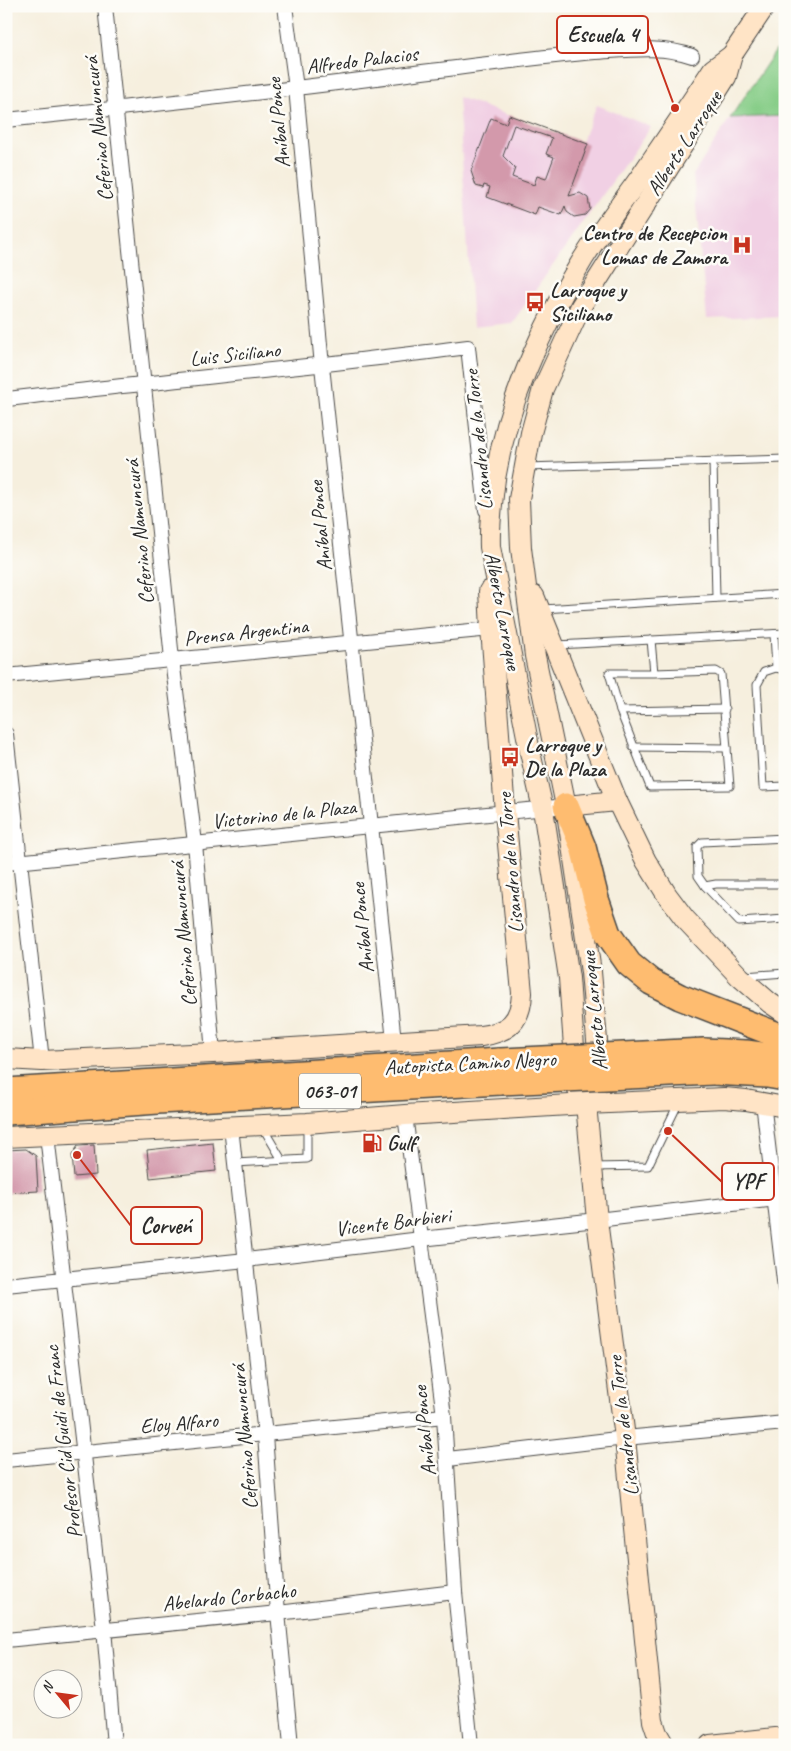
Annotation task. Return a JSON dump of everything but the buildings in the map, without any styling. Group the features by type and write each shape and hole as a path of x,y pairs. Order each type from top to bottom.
{"highway":[{"path":"554,808 583,847 596,900 608,934 629,964 650,982 680,997 785,1038"},
{"name":"Autopista Camino Negro","path":"6,1090 501,1072 708,1062 746,1053 785,1058"},
{"name":"Autopista Camino Negro","path":"708,1062 785,1078"},
{"name":"Autopista Camino Negro","path":"6,1112 501,1072"}],"main road":[{"name":"Alberto Larroque","path":"586,1104 601,1086 598,1043 591,972 554,808 521,548 519,499 524,467 531,432 543,390 581,306 726,77 732,56 765,6"},
{"name":"Alberto Larroque","path":"554,808 530,752 490,540 498,459 507,421 520,384 549,319 584,258 714,69 732,56"},
{"name":"Lisandro de la Torre","path":"394,1040 494,1034 516,1019 520,1010 522,993 505,812 491,629 490,540"},
{"path":"524,569 617,801 646,860 667,895 685,919 740,977 770,1003 785,1013"},
{"path":"554,808 617,801"},
{"path":"6,1059 42,1060 212,1053 394,1040"},
{"path":"6,1137 307,1123 586,1104 724,1098 763,1102 785,1107"},
{"name":"Lisandro de la Torre","path":"586,1104 597,1220 625,1438 653,1721 664,1745"},
{"path":"710,1745 785,1737"}],"street":[{"name":"Ceferino Namuncurá","path":"105,6 172,659 195,843 212,1053"},
{"name":"Aníbal Ponce","path":"285,6 296,88 322,366 353,641 394,1040"},
{"name":"Alfredo Palacios","path":"6,120 296,88 542,57 626,50 678,51 692,56"},
{"name":"Lisandro de la Torre","path":"468,347 490,540"},
{"name":"Luis Siciliano","path":"6,399 144,383 322,366 468,347"},
{"name":"Prensa Argentina","path":"6,676 491,629"},
{"path":"6,734 13,862 42,1060"},
{"name":"Victorino de la Plaza","path":"13,862 554,808"},
{"path":"763,1102 780,1198 785,1289"},
{"name":"Aníbal Ponce","path":"405,1115 444,1416 456,1592 471,1745"},
{"name":"Ceferino Namuncurá","path":"231,1127 265,1435 278,1613 291,1745"},
{"name":"Profesor Cid Guidi de Franc","path":"47,1136 104,1629 114,1745"},
{"name":"Vicente Barbieri","path":"6,1285 246,1260 420,1238 597,1220 780,1198"},
{"name":"Eloy Alfaro","path":"6,1460 444,1416"},
{"path":"448,1458 625,1438 785,1423"},
{"name":"Abelardo Corbacho","path":"6,1640 278,1613 456,1592"}],"lane":[{"path":"524,467 785,459"},
{"path":"713,461 716,598"},
{"path":"540,609 785,594"},
{"path":"774,634 776,668"},
{"path":"554,645 785,634"},
{"path":"651,640 654,673"},
{"path":"785,670 776,668 764,672 757,684 763,787 785,786"},
{"path":"716,671 721,674 725,709 730,786 650,787 620,711 610,674 716,671"},
{"path":"620,711 725,709"},
{"path":"634,747 727,748"},
{"path":"785,838 702,842 697,847 698,876 739,922 785,919"},
{"path":"705,886 716,884 785,884"},
{"path":"740,977 785,973"},
{"path":"592,1167 648,1166 680,1100"},
{"path":"235,1164 307,1159 307,1123"},
{"path":"261,1125 282,1160"}],"shaded area":[{"path":"458,97 581,142 597,105 651,127 512,323 473,327"},
{"name":"Centro de Recepcion Lomas de Zamora","path":"785,116 785,316 707,319 693,175 730,118"}],"green space":[{"path":"785,37 785,116 730,118"}],"place":[{"name":"Escuela 4","path":"675,108"},
{"name":"Centro de Recepcion Lomas de Zamora","path":"742,245"},
{"name":"Larroque y Siciliano","path":"535,302"},
{"name":"Larroque y De la Plaza","path":"510,757"},
{"name":"YPF","path":"668,1131"},
{"name":"Gulf","path":"372,1143"},
{"name":"Corveń","path":"77,1155"}]}
